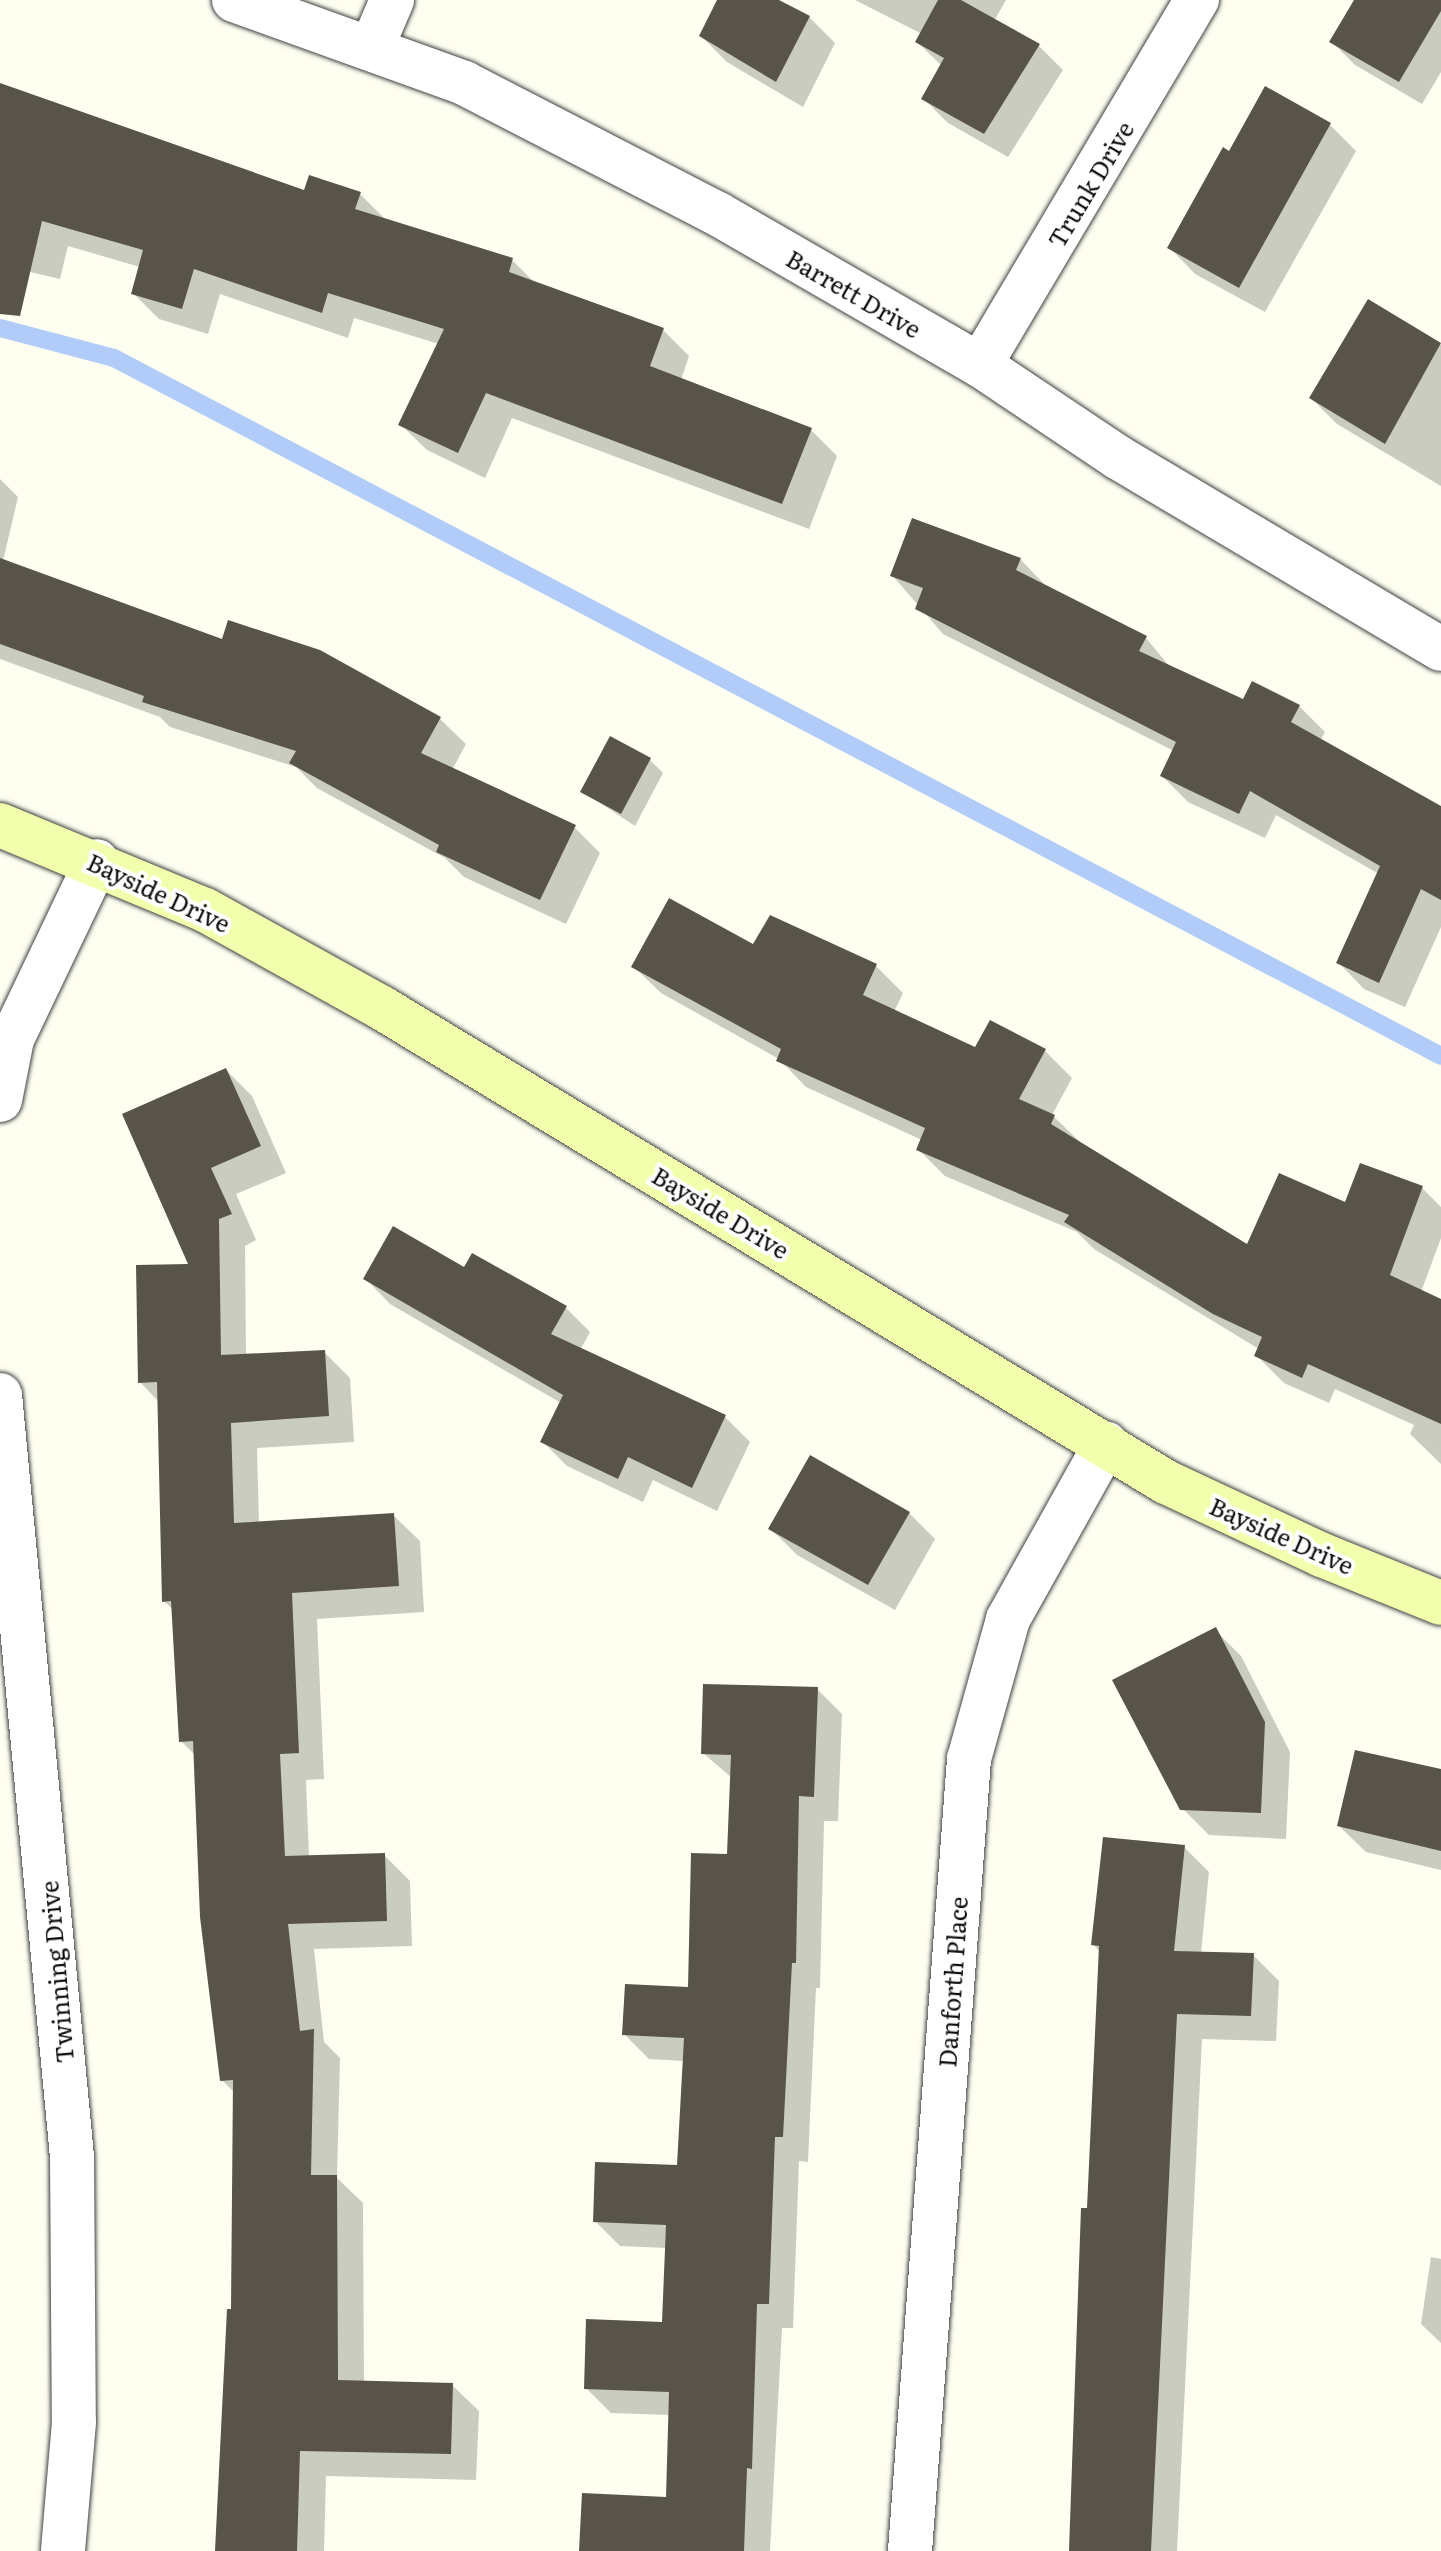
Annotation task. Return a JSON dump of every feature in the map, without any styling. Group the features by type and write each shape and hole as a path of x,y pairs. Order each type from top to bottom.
{"street":[{"name":"Barrett Drive","path":"234,0 372,47 464,83 704,207 980,365 1119,458 1441,649"},
{"path":"372,47 392,0"},
{"name":"Trunk Drive","path":"980,365 1197,0"},
{"name":"Bayside Drive","path":"0,825 97,861 205,910 382,1008 1180,1489 1322,1555 1441,1603"},
{"path":"0,1100 12,1039 97,861"},
{"name":"Twinning Drive","path":"0,1395 72,2156 74,2422 63,2551"},
{"name":"Danforth Place","path":"910,2551 969,1759 1008,1619 1106,1444"}],"building":[{"path":"717,0 779,0 810,16 776,82 699,36"},
{"path":"938,0 961,0 1040,44 984,134 921,99 944,58 915,42"},
{"path":"1354,0 1441,0 1441,11 1399,82 1329,42"},
{"path":"0,83 304,190 309,175 361,192 355,209 513,258 509,272 664,328 650,366 812,428 782,504 486,393 458,453 398,425 444,329 328,293 322,313 194,269 182,309 131,294 143,250 42,221 20,316 0,314"},
{"path":"1265,86 1331,123 1239,288 1167,248 1223,147 1229,151"},
{"path":"1368,299 1441,343 1385,444 1309,398"},
{"path":"912,518 1021,558 1016,570 1147,636 1139,651 1243,699 1252,681 1300,705 1291,722 1441,806 1441,900 1421,889 1379,983 1336,963 1380,866 1250,791 1239,814 1160,776 1176,742 915,609 923,588 890,576"},
{"path":"0,558 222,639 228,620 320,650 441,717 421,753 576,825 540,900 436,852 439,845 289,763 296,751 142,702 144,696 0,644"},
{"path":"610,736 651,758 621,814 580,792"},
{"path":"669,898 753,944 770,915 877,964 863,995 975,1047 990,1020 1046,1049 1019,1099 1055,1115 1051,1124 1247,1244 1279,1173 1345,1202 1360,1163 1423,1186 1390,1275 1441,1299 1441,1424 1308,1364 1302,1378 1254,1356 1262,1337 1213,1314 1064,1222 1069,1215 916,1150 925,1128 776,1061 781,1049 631,967"},
{"path":"226,1068 261,1146 211,1168 232,1214 219,1219 221,1355 325,1350 329,1416 231,1423 234,1523 394,1513 399,1586 292,1593 299,1753 280,1754 285,1856 385,1853 387,1921 288,1924 300,2031 314,2029 311,2175 337,2175 338,2380 453,2383 451,2454 300,2451 297,2551 215,2551 227,2309 231,2309 233,2080 220,2081 200,1917 193,1741 179,1742 171,1601 162,1602 157,1382 138,1383 136,1265 188,1264 122,1114"},
{"path":"393,1226 464,1267 472,1253 567,1306 551,1334 726,1415 692,1488 628,1457 618,1479 540,1442 563,1395 363,1279"},
{"path":"810,1455 910,1512 868,1585 768,1529"},
{"path":"1216,1627 1265,1722 1261,1813 1180,1810 1112,1680"},
{"path":"703,1684 818,1687 814,1797 799,1796 796,1963 792,1963 783,2137 775,2137 769,2304 757,2304 752,2469 747,2468 744,2551 579,2551 582,2493 666,2497 669,2392 584,2389 586,2319 662,2322 666,2225 593,2222 595,2162 677,2165 684,2038 622,2035 625,1984 688,1987 691,1853 727,1854 731,1755 701,1754"},
{"path":"1355,1750 1441,1769 1441,1851 1337,1826"},
{"path":"1103,1837 1185,1845 1174,1951 1254,1953 1251,2016 1177,2014 1151,2551 1069,2551 1081,2208 1087,2208 1099,1946 1091,1945"}],"waterway":[{"path":"0,328 114,358 1441,1056"}]}
